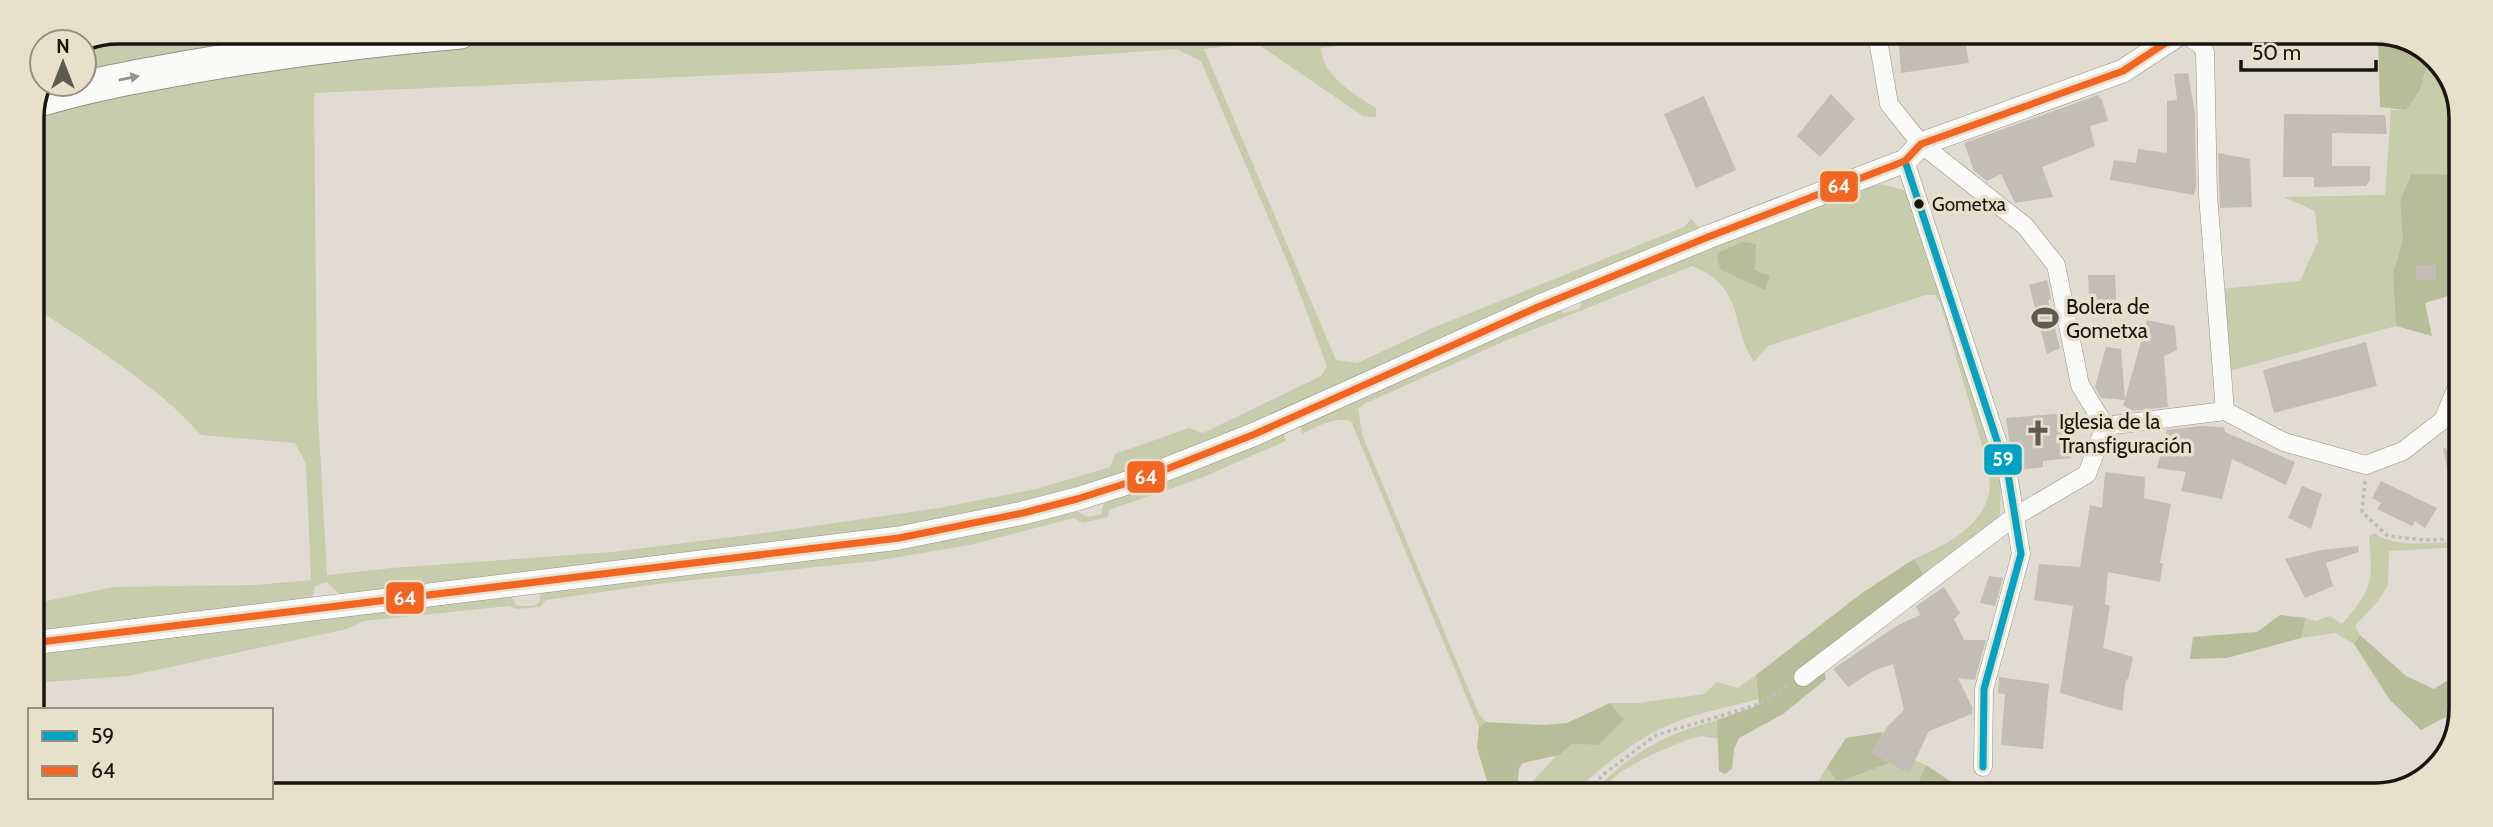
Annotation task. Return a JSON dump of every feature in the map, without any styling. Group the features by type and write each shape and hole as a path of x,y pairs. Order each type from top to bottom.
{"highway":[{"path":"46,98 132,77 262,54 341,44"}],"street":[{"path":"1879,44 1889,104 1921,144 2025,226 2056,265 2080,385 2105,426"},
{"path":"44,642 812,550 943,531 1023,513 1115,487 1206,454 1538,307 1905,161 1921,144 2123,71 2164,44"},
{"path":"2200,44 2205,52 2208,195 2225,411"},
{"path":"1905,161 2008,474 2021,554 1984,689 1983,767"},
{"path":"2105,426 2225,411 2284,442 2366,465 2403,451 2443,420 2449,406"},
{"path":"1803,677 2014,517 2087,474 2105,426"}],"path":[{"path":"2366,465 2362,512 2388,536 2449,539"},
{"path":"1595,783 1656,735 1757,705 1803,677"}],"green space":[{"path":"151,44 239,44 98,77 98,46"},
{"path":"1247,44 1204,49 1336,360 1357,363 1435,327 1684,227 1691,219 1701,229 1172,457 1028,502 863,533 340,595 327,582 315,586 312,599 44,630 44,601 113,587 255,585 311,580 306,464 295,443 201,435 143,382 44,314 45,110 98,98 336,57 482,45","holes":["1176,49 1201,61 1291,270 1327,366 1321,376 1203,433 1189,428 1115,454 1110,467 1036,489 939,508 612,552 327,575 317,396 314,93 955,65"]},
{"path":"1257,44 1355,44 1321,48 1323,58 1333,76 1376,108 1376,117 1363,116"},
{"path":"2378,44 2404,49 2427,65 2420,90 2406,110 2380,107"},
{"path":"2427,65 2439,81 2448,103 2449,175 2410,175 2400,200 2403,240 2393,273 2396,326 2229,371 2221,289 2300,281 2318,241 2315,211 2284,197 2385,195 2391,110 2406,110 2420,90"},
{"path":"2411,174 2449,175 2449,296 2425,303 2432,336 2396,326 2393,273 2403,240 2400,200"},
{"path":"1877,183 1904,190 1918,211 2001,486 2000,513 1995,524 1925,578 1914,559 1949,542 1970,526 1985,505 1990,488 1985,456 1940,302 1935,295 1926,295 1768,346 1754,362 1746,348 1729,296 1709,275 1692,266 1507,340 1358,409 1363,437 1479,714 1486,722 1479,727 1351,421 1332,421 1302,434 1300,423 1559,307 1563,313 1579,309 1580,299","holes":["1755,244 1755,270 1765,290 1733,275 1719,252"]},
{"path":"1743,242 1756,244 1755,270 1770,276 1765,290 1721,270 1717,259 1719,252"},
{"path":"1283,432 1286,441 1201,478 1109,510 1108,517 1082,523 1074,518 970,545 875,561 665,583 546,600 540,607 516,609 509,606 364,621 347,629 129,676 44,682 44,650 511,596 517,606 533,606 539,603 541,592 1074,509 1086,516 1101,514 1105,500"},
{"path":"2374,533 2404,543 2449,542 2449,548 2389,551 2388,585 2378,601 2355,626 2360,635 2354,644 2335,633 2301,638 2306,618 2316,621 2330,616 2342,624 2360,602 2369,585 2369,537"},
{"path":"1914,559 1925,578 1820,655 1826,679 1783,714 1739,738 1734,749 1732,769 1725,774 1719,771 1717,720 1759,705 1756,675 1862,593"},
{"path":"2280,615 2306,618 2301,638 2227,658 2190,659 2193,637 2257,632"},
{"path":"2360,635 2406,676 2434,689 2449,679 2449,715 2421,730 2390,700 2354,644"},
{"path":"1756,675 1758,699 1695,715 1660,729 1614,758 1586,783 1531,783 1571,744 1599,745 1624,720 1610,703 1638,703 1704,694 1717,682 1738,688"},
{"path":"1610,703 1624,720 1599,745 1571,744 1559,755 1523,763 1519,768 1518,783 1488,783 1477,748 1479,727 1486,722 1542,725 1567,723"},
{"path":"1717,720 1719,739 1701,736 1686,740 1651,755 1620,772 1608,783 1603,783 1648,747"},
{"path":"1883,732 1878,743 1890,763 1844,780 1836,780 1827,767 1846,738"},
{"path":"1896,752 1926,765 1918,783 1817,783 1827,767 1836,780 1844,780 1890,763"},
{"path":"1926,765 1953,783 1931,783 1918,783"}],"building":[{"path":"1899,44 1966,44 1969,63 1901,73"},
{"path":"2188,73 2195,113 2194,195 2110,180 2114,160 2136,163 2138,149 2167,153 2167,101 2177,100 2174,74"},
{"path":"1831,94 1855,119 1820,157 1797,136"},
{"path":"2098,95 2108,121 2090,126 2095,146 2042,167 2053,197 2015,203 2001,174 1987,181 1974,171 1964,143"},
{"path":"1704,96 1736,170 1696,188 1664,114"},
{"path":"2284,114 2385,115 2387,134 2332,133 2332,166 2370,166 2370,180 2366,186 2314,187 2314,177 2283,177"},
{"path":"2218,153 2250,159 2252,207 2220,208"},
{"path":"2416,265 2436,265 2436,280 2416,280"},
{"path":"2088,275 2115,275 2117,314 2090,316"},
{"name":"Bolera de Gometxa","path":"2047,280 2051,299 2048,301 2060,348 2047,354 2029,285"},
{"path":"2147,320 2175,326 2177,350 2164,356 2168,407 2132,411 2123,405 2125,400 2101,398 2095,387 2106,347 2121,349 2125,399"},
{"path":"2366,342 2377,386 2274,413 2263,370"},
{"name":"Iglesia de la Transfiguración","path":"2067,413 2071,458 2043,461 2043,467 2019,470 2009,439 2006,418"},
{"path":"2200,426 2224,427 2225,432 2295,462 2286,485 2232,459 2222,499 2181,491 2186,472 2157,468 2167,430"},
{"path":"2443,448 2449,449 2449,478"},
{"path":"2105,472 2145,477 2144,498 2171,504 2160,563 2163,563 2160,582 2108,572 2105,604 2110,606 2103,648 2133,657 2128,680 2126,679 2122,711 2060,693 2073,606 2034,600 2039,564 2080,567 2090,505 2102,508"},
{"path":"2381,481 2437,508 2425,528 2415,521 2412,526 2377,509 2381,503 2372,498"},
{"path":"2302,486 2322,494 2311,529 2288,518"},
{"path":"2358,546 2359,552 2326,563 2333,586 2305,598 2285,559 2322,550"},
{"path":"1989,576 2003,578 1995,606 1980,603"},
{"path":"1944,587 1960,613 1954,619 1964,640 1986,640 1975,680 1958,678 1972,707 1972,714 1929,731 1909,773 1871,753 1887,727 1904,710 1893,664 1873,671 1848,687 1833,669 1898,625 1920,615 1916,606"},
{"path":"1999,677 2049,684 2043,749 2001,745 2005,694 1998,693"}],"transit line":[{"name":"64","path":"44,642 899,538 1023,513 1077,499 1149,476 1255,434 1538,307 1708,237 1905,161 1921,144 2123,71 2164,44"},
{"name":"59","path":"1905,161 2008,474 2021,554 1984,689 1983,767"}],"place":[{"name":"Gometxa","path":"1919,204"},
{"name":"Bolera de Gometxa","path":"2045,318"},
{"name":"Iglesia de la Transfiguración","path":"2038,433"}]}
